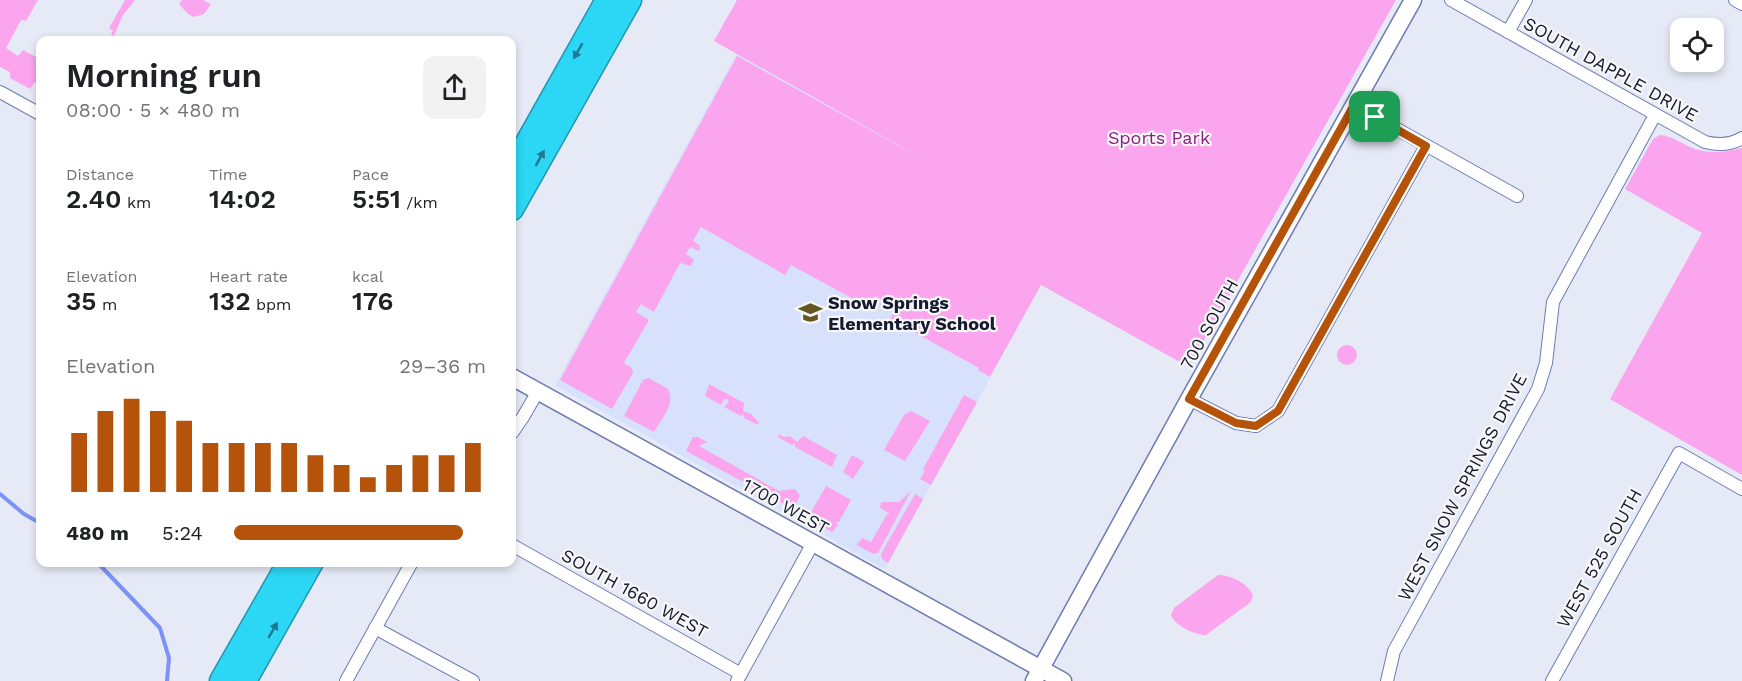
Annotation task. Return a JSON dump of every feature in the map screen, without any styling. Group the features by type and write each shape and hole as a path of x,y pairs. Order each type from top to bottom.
{"highway":[{"path":"516,162 607,0"},
{"path":"516,202 630,0"},
{"path":"221,681 286,567"},
{"path":"244,681 309,567"}],"street":[{"name":"700 SOUTH","path":"1038,675 1189,399 1413,0"},
{"name":"SOUTH DAPPLE DRIVE","path":"1451,0 1705,142 1724,144 1742,138"},
{"path":"1508,32 1526,0"},
{"path":"1735,0 1742,4"},
{"path":"0,92 36,112"},
{"path":"1354,105 1517,196"},
{"name":"WEST SNOW SPRINGS DRIVE","path":"1387,681 1394,651 1538,389 1546,363 1553,302 1655,115"},
{"path":"1189,399 1236,423 1256,426 1278,411 1426,146"},
{"name":"1700 WEST","path":"516,379 813,543 1038,675 1063,681"},
{"path":"516,428 538,391"},
{"name":"WEST 525 SOUTH","path":"1552,681 1679,453 1742,489"},
{"path":"739,677 813,543"},
{"name":"SOUTH 1660 WEST","path":"516,547 739,677"},
{"path":"346,681 409,567"},
{"path":"375,628 473,681"}],"shaded area":[{"name":"Snow Springs Elementary School","path":"737,53 1066,239 885,569 555,385"}],"green space":[{"path":"0,0 38,0 26,21 20,22 6,48 18,56 23,50 36,57 36,83 30,89 10,78 10,72 0,67"},
{"path":"125,0 135,0 123,15 114,36 111,34 113,31 109,28"},
{"path":"182,0 203,0 211,4 204,14 194,17 179,4"},
{"name":"Sports Park","path":"737,0 1396,0 1189,367 1041,285 990,377 978,370 979,368 890,319 896,308 875,296 868,307 791,265 785,275 701,227 693,241 700,246 699,251 690,247 686,254 694,260 691,266 680,263 654,312 641,304 636,312 649,320 624,363 632,368 633,373 612,409 560,380 737,56 946,172 714,41"},
{"path":"1660,135 1707,152 1742,148 1742,475 1610,399 1702,233 1625,189 1653,139"},
{"path":"1347,345 1354,348 1357,355 1354,362 1347,365 1340,362 1337,355 1340,348"},
{"path":"649,378 668,389 670,395 667,412 654,432 624,416 643,380"},
{"path":"709,384 744,403 743,411 751,414 759,423 758,425 744,418 744,414 741,416 724,407 729,402 727,399 724,399 721,405 705,396"},
{"path":"964,395 977,402 931,485 920,479 925,471 923,469"},
{"path":"911,411 930,421 905,461 884,450 904,415"},
{"path":"778,434 784,437 790,436 797,442 803,436 837,455 832,467 795,447 795,443 792,445 778,437"},
{"path":"693,437 707,442 699,446 779,491 795,489 800,496 793,509 686,451"},
{"path":"852,455 864,462 853,479 843,472"},
{"path":"826,486 851,500 832,532 811,520 809,516"},
{"path":"911,491 878,553 873,554 857,545 862,538 871,542 887,514 890,514 880,508 881,502 899,502"},
{"path":"915,494 923,499 888,563 882,559 881,554"},
{"path":"1218,575 1243,583 1253,595 1251,602 1206,635 1191,632 1173,619 1171,615 1174,608"}],"waterway":[{"path":"0,494 36,521"},
{"path":"102,567 160,628 169,658 167,681"}],"place":[{"name":"Snow Springs Elementary School","path":"810,312"}],"route":[{"path":"1354,105 1375,117 1426,146 1278,411 1256,426 1236,423 1189,399 1354,105"}]}
